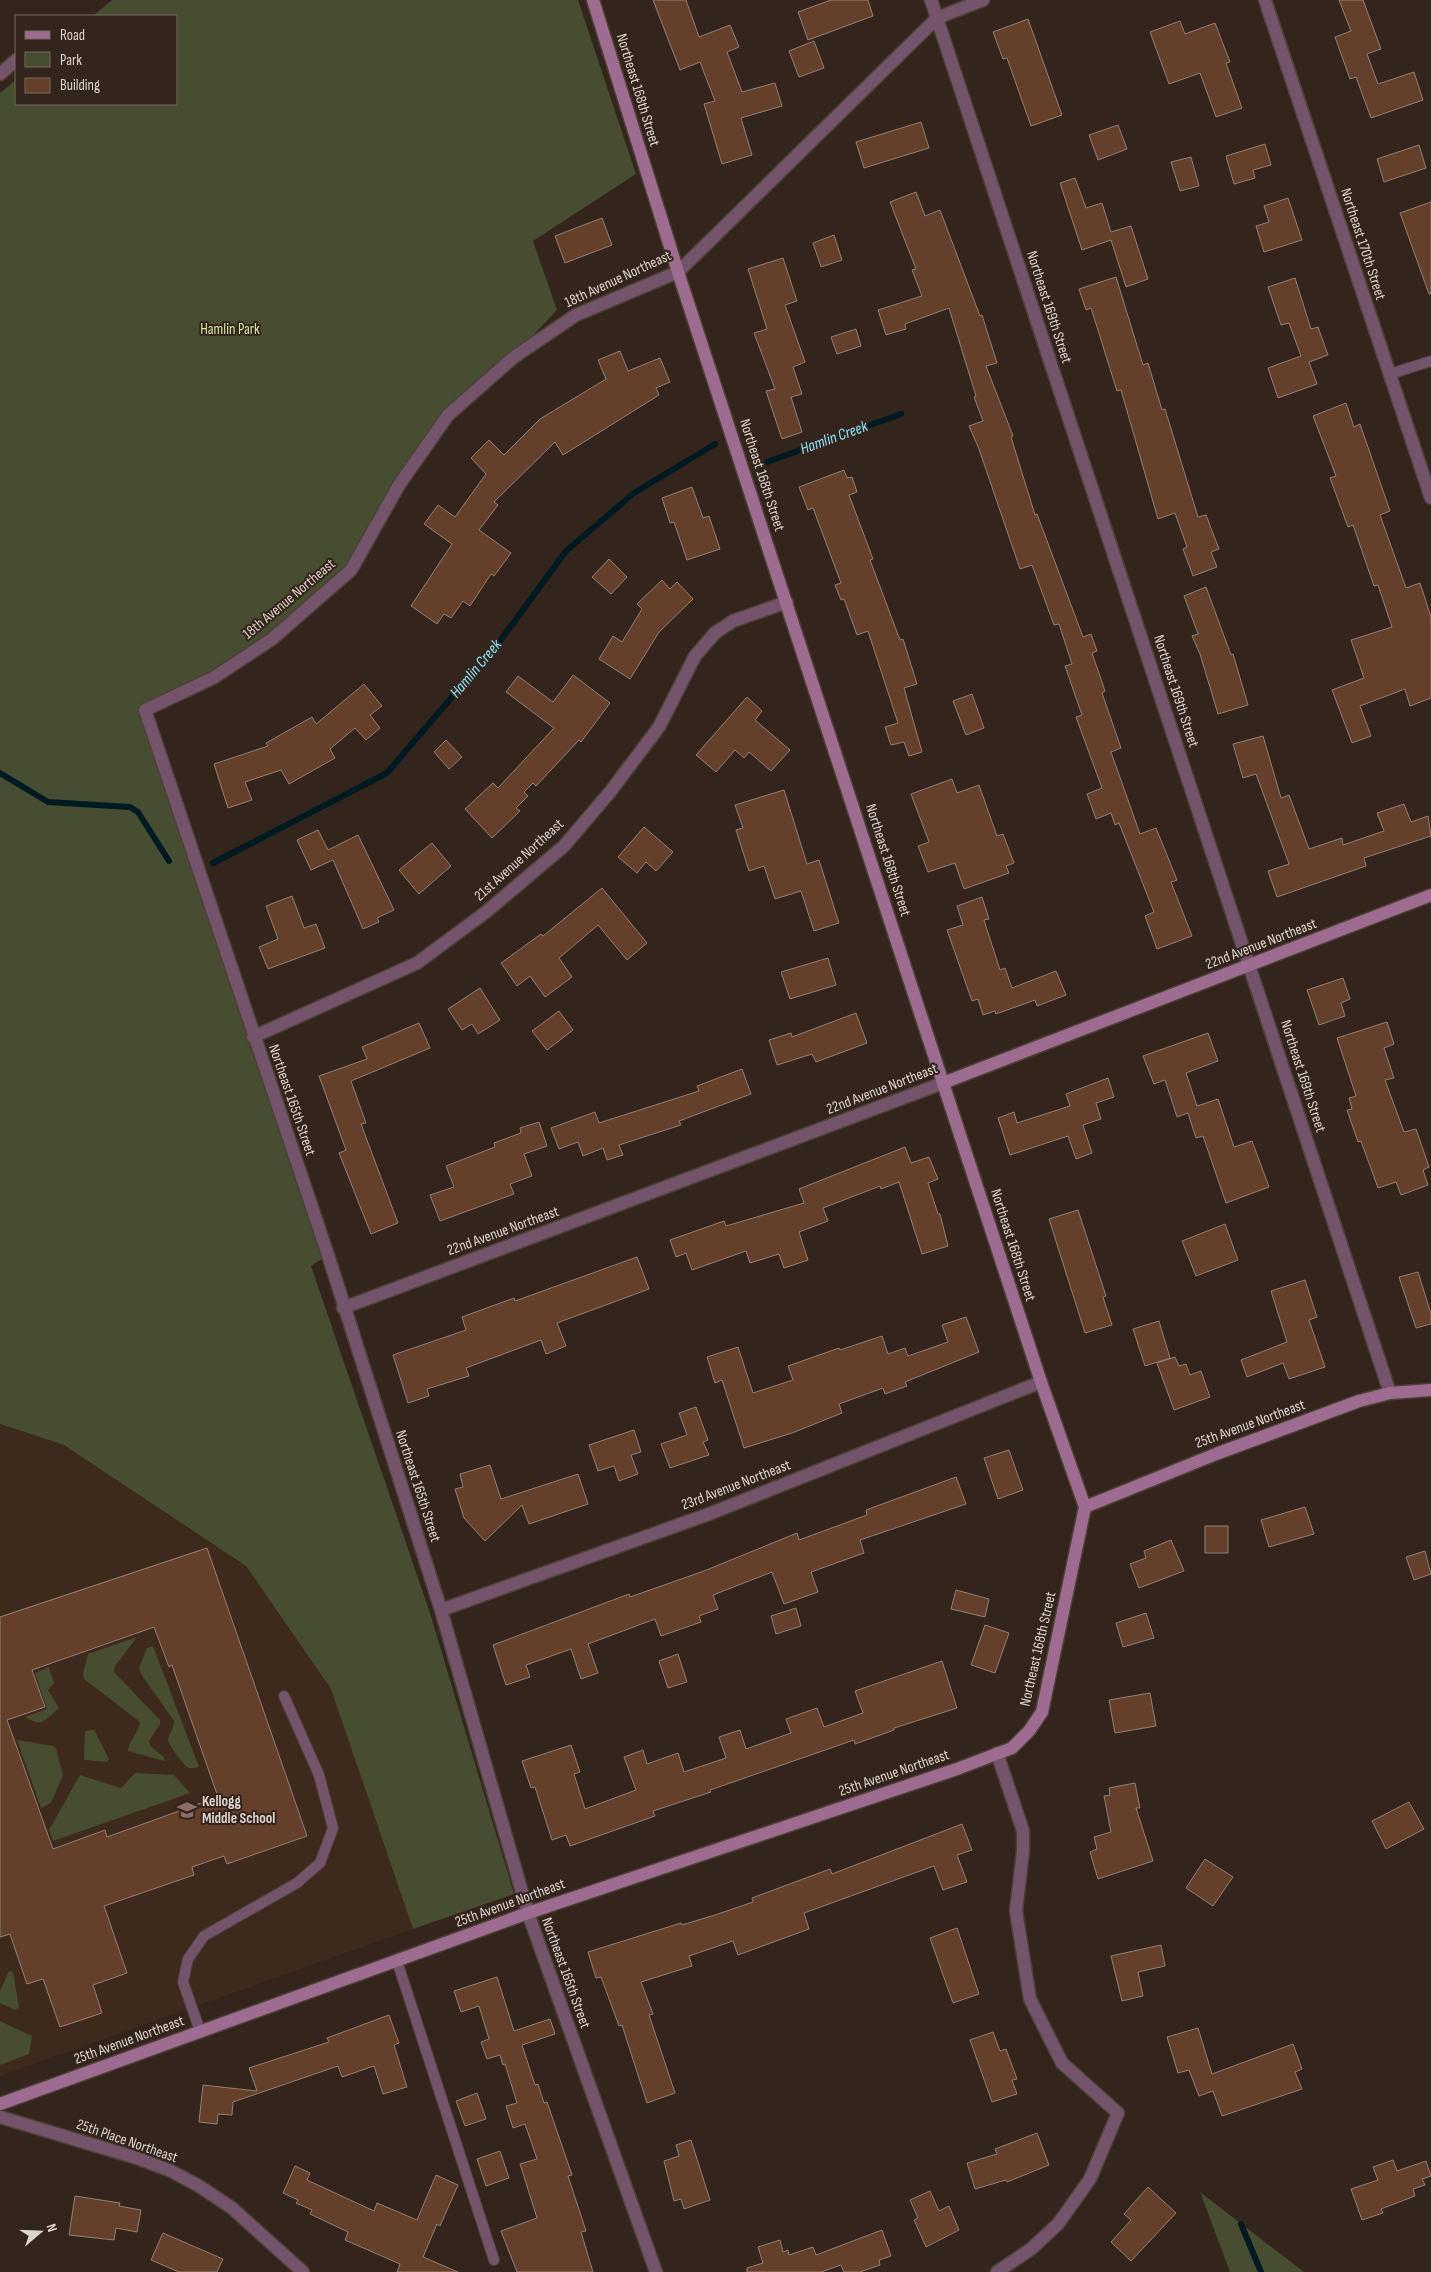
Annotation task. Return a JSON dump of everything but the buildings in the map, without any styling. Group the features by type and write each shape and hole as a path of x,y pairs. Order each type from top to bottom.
{"street":[{"name":"Northeast 168th Street","path":"593,0 678,272 943,1084 1041,1382 1085,1507 1042,1712 1028,1731"},
{"name":"Northeast 169th Street","path":"931,0 1390,1393"},
{"name":"18th Avenue Northeast","path":"145,710 213,678 272,639 350,570 399,485 448,415 514,357 576,315 678,272 937,18 983,0"},
{"name":"Northeast 170th Street","path":"1265,0 1431,498"},
{"path":"0,74 15,61"},
{"name":"21st Avenue Northeast","path":"253,1037 417,963 486,912 564,846 610,792 659,728 695,656 715,633 733,621 787,602"},
{"name":"Northeast 165th Street","path":"145,710 253,1037 328,1255 343,1308 441,1610 528,1913 656,2272"},
{"name":"22nd Avenue Northeast","path":"343,1308 943,1084 1431,895"},
{"name":"23rd Avenue Northeast","path":"441,1610 709,1514 1041,1382"},
{"name":"25th Avenue Northeast","path":"1085,1507 1216,1454 1359,1401 1390,1393 1431,1390"},
{"name":"25th Avenue Northeast","path":"0,2104 528,1913 957,1769 1012,1748 1028,1731"},
{"path":"997,1753 1023,1830 1023,1851 1016,1911 1030,1999 1062,2063 1118,2113 1090,2179 1058,2224 1031,2249 997,2272"},
{"name":"25th Place Northeast","path":"0,2116 137,2158 171,2171 200,2186 232,2208 303,2272"}],"lane":[{"path":"1390,374 1431,361"},
{"path":"200,2032 183,1982 188,1959 204,1936 297,1883 320,1863 334,1828 319,1775 284,1696"},
{"path":"397,1961 494,2260"}],"shaded area":[{"name":"Kellogg Middle School","path":"0,1424 64,1445 246,1566 333,1692 413,1929 0,2076"}],"green space":[{"name":"Hamlin Park","path":"112,0 578,0 636,174 533,241 557,310 526,343 448,415 351,570 271,641 146,715 328,1255 311,1266 430,1613 514,1894 413,1929 331,1689 246,1566 64,1445 0,1424 0,93 15,81 15,105 178,105 178,15 94,15"},
{"path":"137,1637 115,1666 114,1672 160,1720 160,1724 149,1741 150,1746 164,1757 165,1761 128,1751 128,1747 138,1730 140,1722 84,1679 83,1673 88,1654"},
{"path":"153,1646 199,1767 187,1767 170,1745 168,1740 174,1721 141,1674 139,1668 147,1648"},
{"path":"49,1667 54,1683 48,1690 59,1708 44,1721 36,1722 25,1717 47,1709 35,1673"},
{"path":"94,1730 109,1759 107,1762 84,1760 85,1731"},
{"path":"17,1740 54,1746 56,1749 63,1775 51,1803 41,1808"},
{"path":"135,1773 174,1775 190,1793 53,1841 49,1830 80,1775 121,1788"},
{"path":"9,1971 13,1972 19,2007 15,2010 0,2003 0,1991"},
{"path":"0,2021 32,2036 29,2054 0,2065"},
{"path":"1200,2192 1304,2272 1230,2272"}],"waterway":[{"name":"Hamlin Creek","path":"767,462 901,414"},
{"name":"Hamlin Creek","path":"213,863 387,773 500,641 566,551 634,493 715,444"},
{"name":"Hamlin Creek","path":"0,773 48,802 130,807 138,812 169,861"},
{"path":"1241,2224 1261,2272"}],"place":[{"name":"Kellogg Middle School","path":"187,1810"}]}
